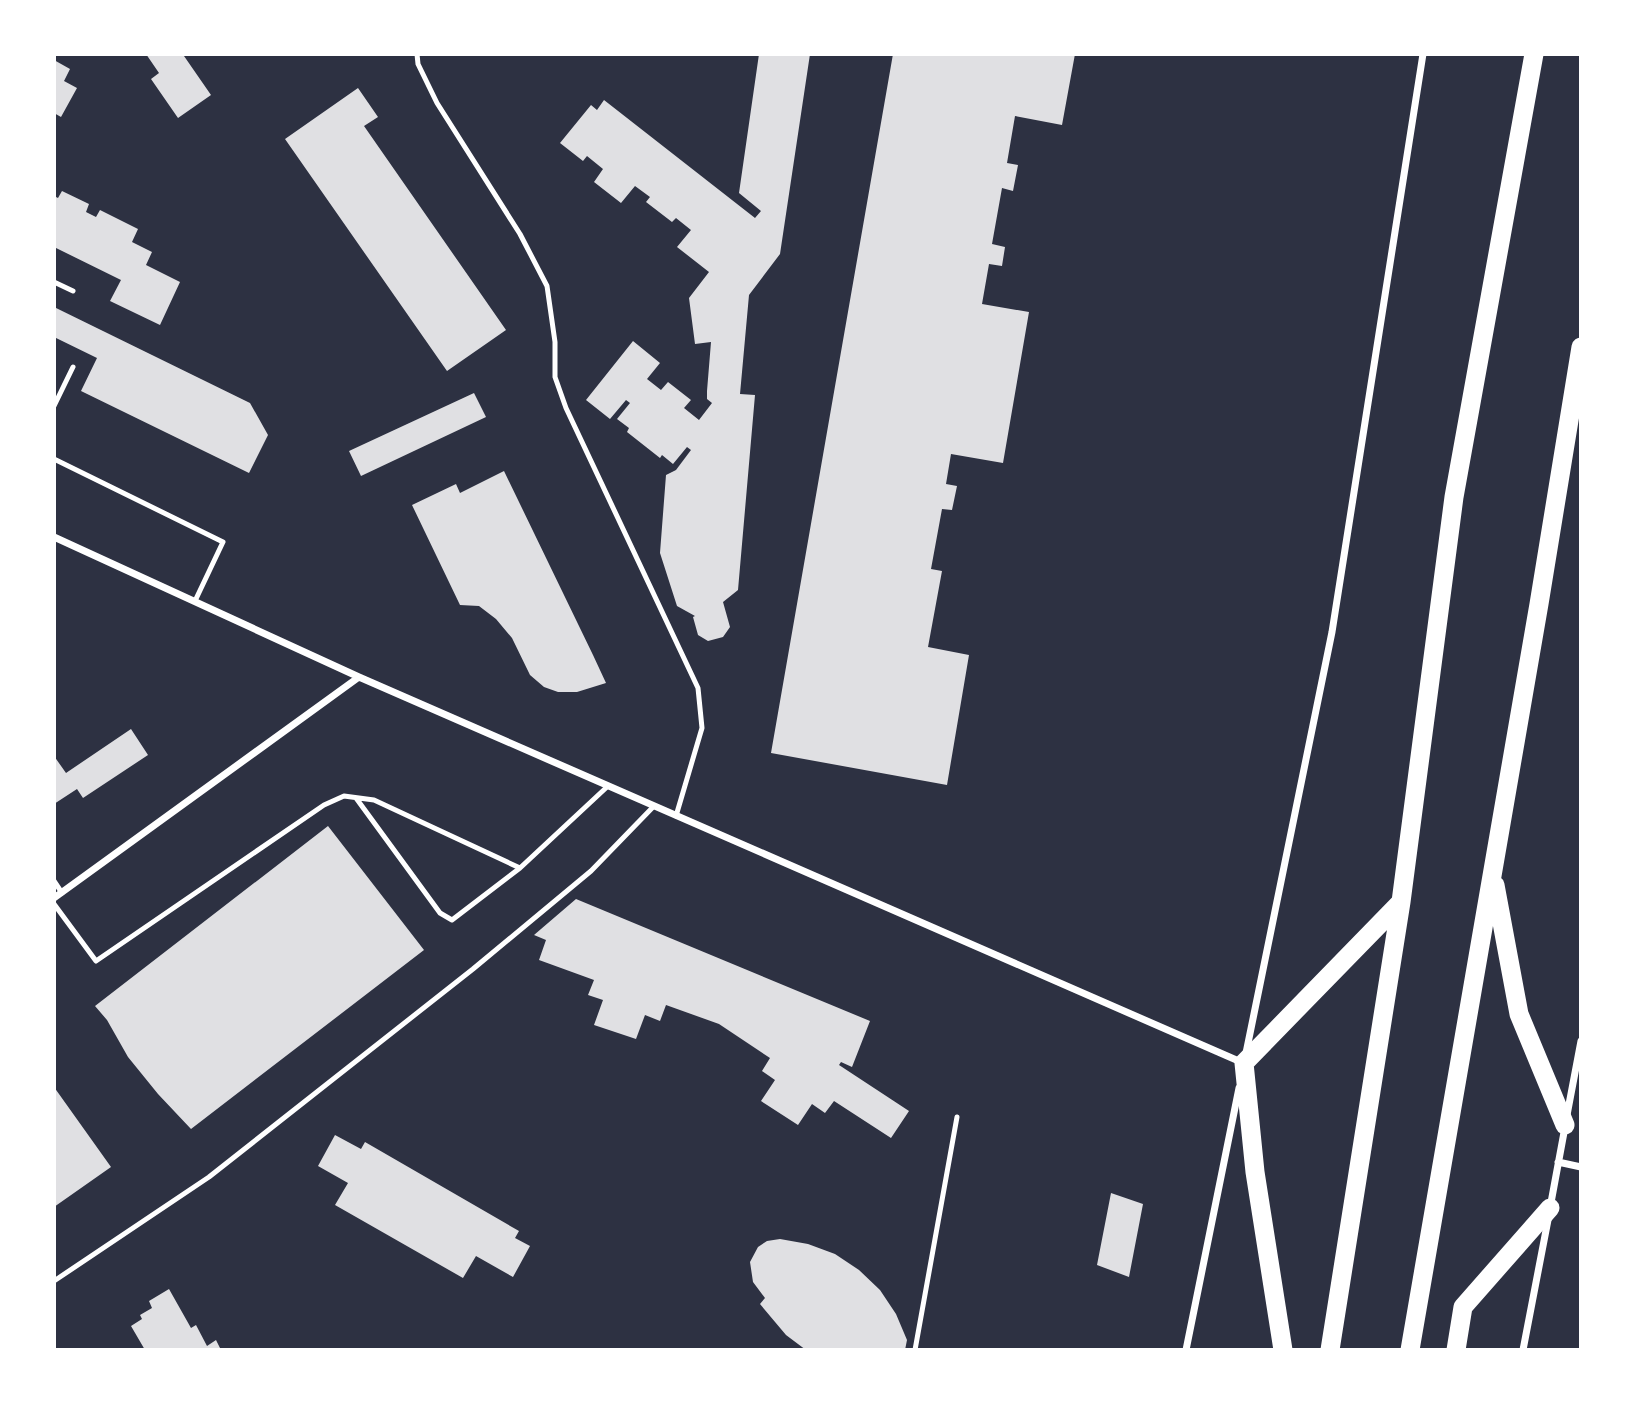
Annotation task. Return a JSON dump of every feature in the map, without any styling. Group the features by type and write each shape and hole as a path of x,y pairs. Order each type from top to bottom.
{"highway":[{"path":"1330,1350 1401,902 1454,497 1534,54"},
{"path":"1410,1350 1581,347"},
{"path":"1493,872 1518,1014 1569,1126"},
{"path":"1283,1350 1255,1172 1244,1063 1401,902"},
{"path":"1455,1350 1463,1307 1550,1208"}],"street":[{"path":"1186,1350 1332,632 1423,54"},
{"path":"54,537 359,677 1244,1063"},
{"path":"54,898 359,677"},
{"path":"1523,1350 1558,1162 1569,1126 1581,1041"},
{"path":"1558,1162 1581,1167"}],"lane":[{"path":"417,54 418,64 437,103 520,234 547,286 555,342 555,377 566,408 698,688 702,728 676,816"},
{"path":"54,282 73,291"},
{"path":"54,406 73,367"},
{"path":"54,459 223,542 195,601"},
{"path":"356,798 440,913 452,920 520,868 608,786"},
{"path":"54,904 96,961 324,805 344,796 374,800 520,868"},
{"path":"54,1281 209,1177 473,969 591,870 654,806"},
{"path":"54,881 62,893"},
{"path":"915,1350 957,1117"}],"building":[{"path":"146,54 186,54 184,56 211,95 178,118 151,79 159,73"},
{"path":"759,54 810,54 780,254 749,295 740,394 755,395 738,590 723,602 730,627 723,637 708,641 698,635 693,617 695,616 677,606 660,553 666,475 676,470 691,450 687,447 673,464 662,455 660,458 627,432 629,428 617,419 630,403 626,400 610,419 586,400 633,341 660,363 647,379 661,390 668,382 691,400 684,408 699,420 712,403 707,399 711,342 695,344 689,298 709,272 677,247 691,230 676,218 672,222 646,202 650,197 635,186 621,203 594,182 603,169 587,156 583,161 560,143 591,105 597,110 604,100 755,218 761,211 739,193"},
{"path":"893,54 1075,54 1062,125 1015,116 1007,163 1018,165 1013,191 1002,188 992,244 1005,247 1002,266 989,264 982,304 1029,312 1003,463 951,454 946,484 957,486 952,510 942,509 931,569 942,571 928,647 969,655 947,785 771,753"},
{"path":"54,60 70,69 64,81 77,88 61,117 54,113"},
{"path":"358,88 378,117 364,126 506,330 447,371 285,139"},
{"path":"62,191 89,204 86,212 96,217 100,210 138,229 132,242 152,252 146,265 180,282 160,325 110,301 121,280 54,247 54,196 58,198"},
{"path":"54,307 250,403 268,435 249,473 81,391 97,358 54,337"},
{"path":"474,393 486,417 361,476 349,451"},
{"path":"504,471 606,683 577,692 558,692 544,687 530,675 512,638 496,619 479,606 460,605 412,505 456,484 460,493"},
{"path":"131,729 148,755 83,798 77,789 54,804 54,756 66,773"},
{"path":"328,826 424,950 191,1129 128,1057 107,1020 95,1006"},
{"path":"576,899 870,1021 852,1067 841,1062 839,1065 909,1111 891,1138 834,1101 825,1113 812,1104 798,1125 761,1101 775,1080 762,1071 770,1058 719,1024 666,1005 660,1021 645,1015 636,1039 594,1025 603,1000 588,995 594,980 539,960 546,940 534,935"},
{"path":"54,1087 111,1167 54,1207"},
{"path":"335,1135 361,1149 365,1142 519,1231 515,1238 530,1246 513,1277 476,1256 463,1278 335,1205 348,1183 318,1166"},
{"path":"1111,1193 1143,1204 1129,1277 1097,1265"},
{"path":"780,1239 808,1244 835,1254 859,1270 880,1290 896,1314 907,1340 905,1350 806,1350 786,1335 760,1304 765,1298 753,1282 750,1262 758,1247 767,1241"},
{"path":"169,1289 191,1328 196,1325 207,1346 216,1340 221,1350 145,1350 131,1326 142,1319 140,1315 152,1308 149,1301"}]}
